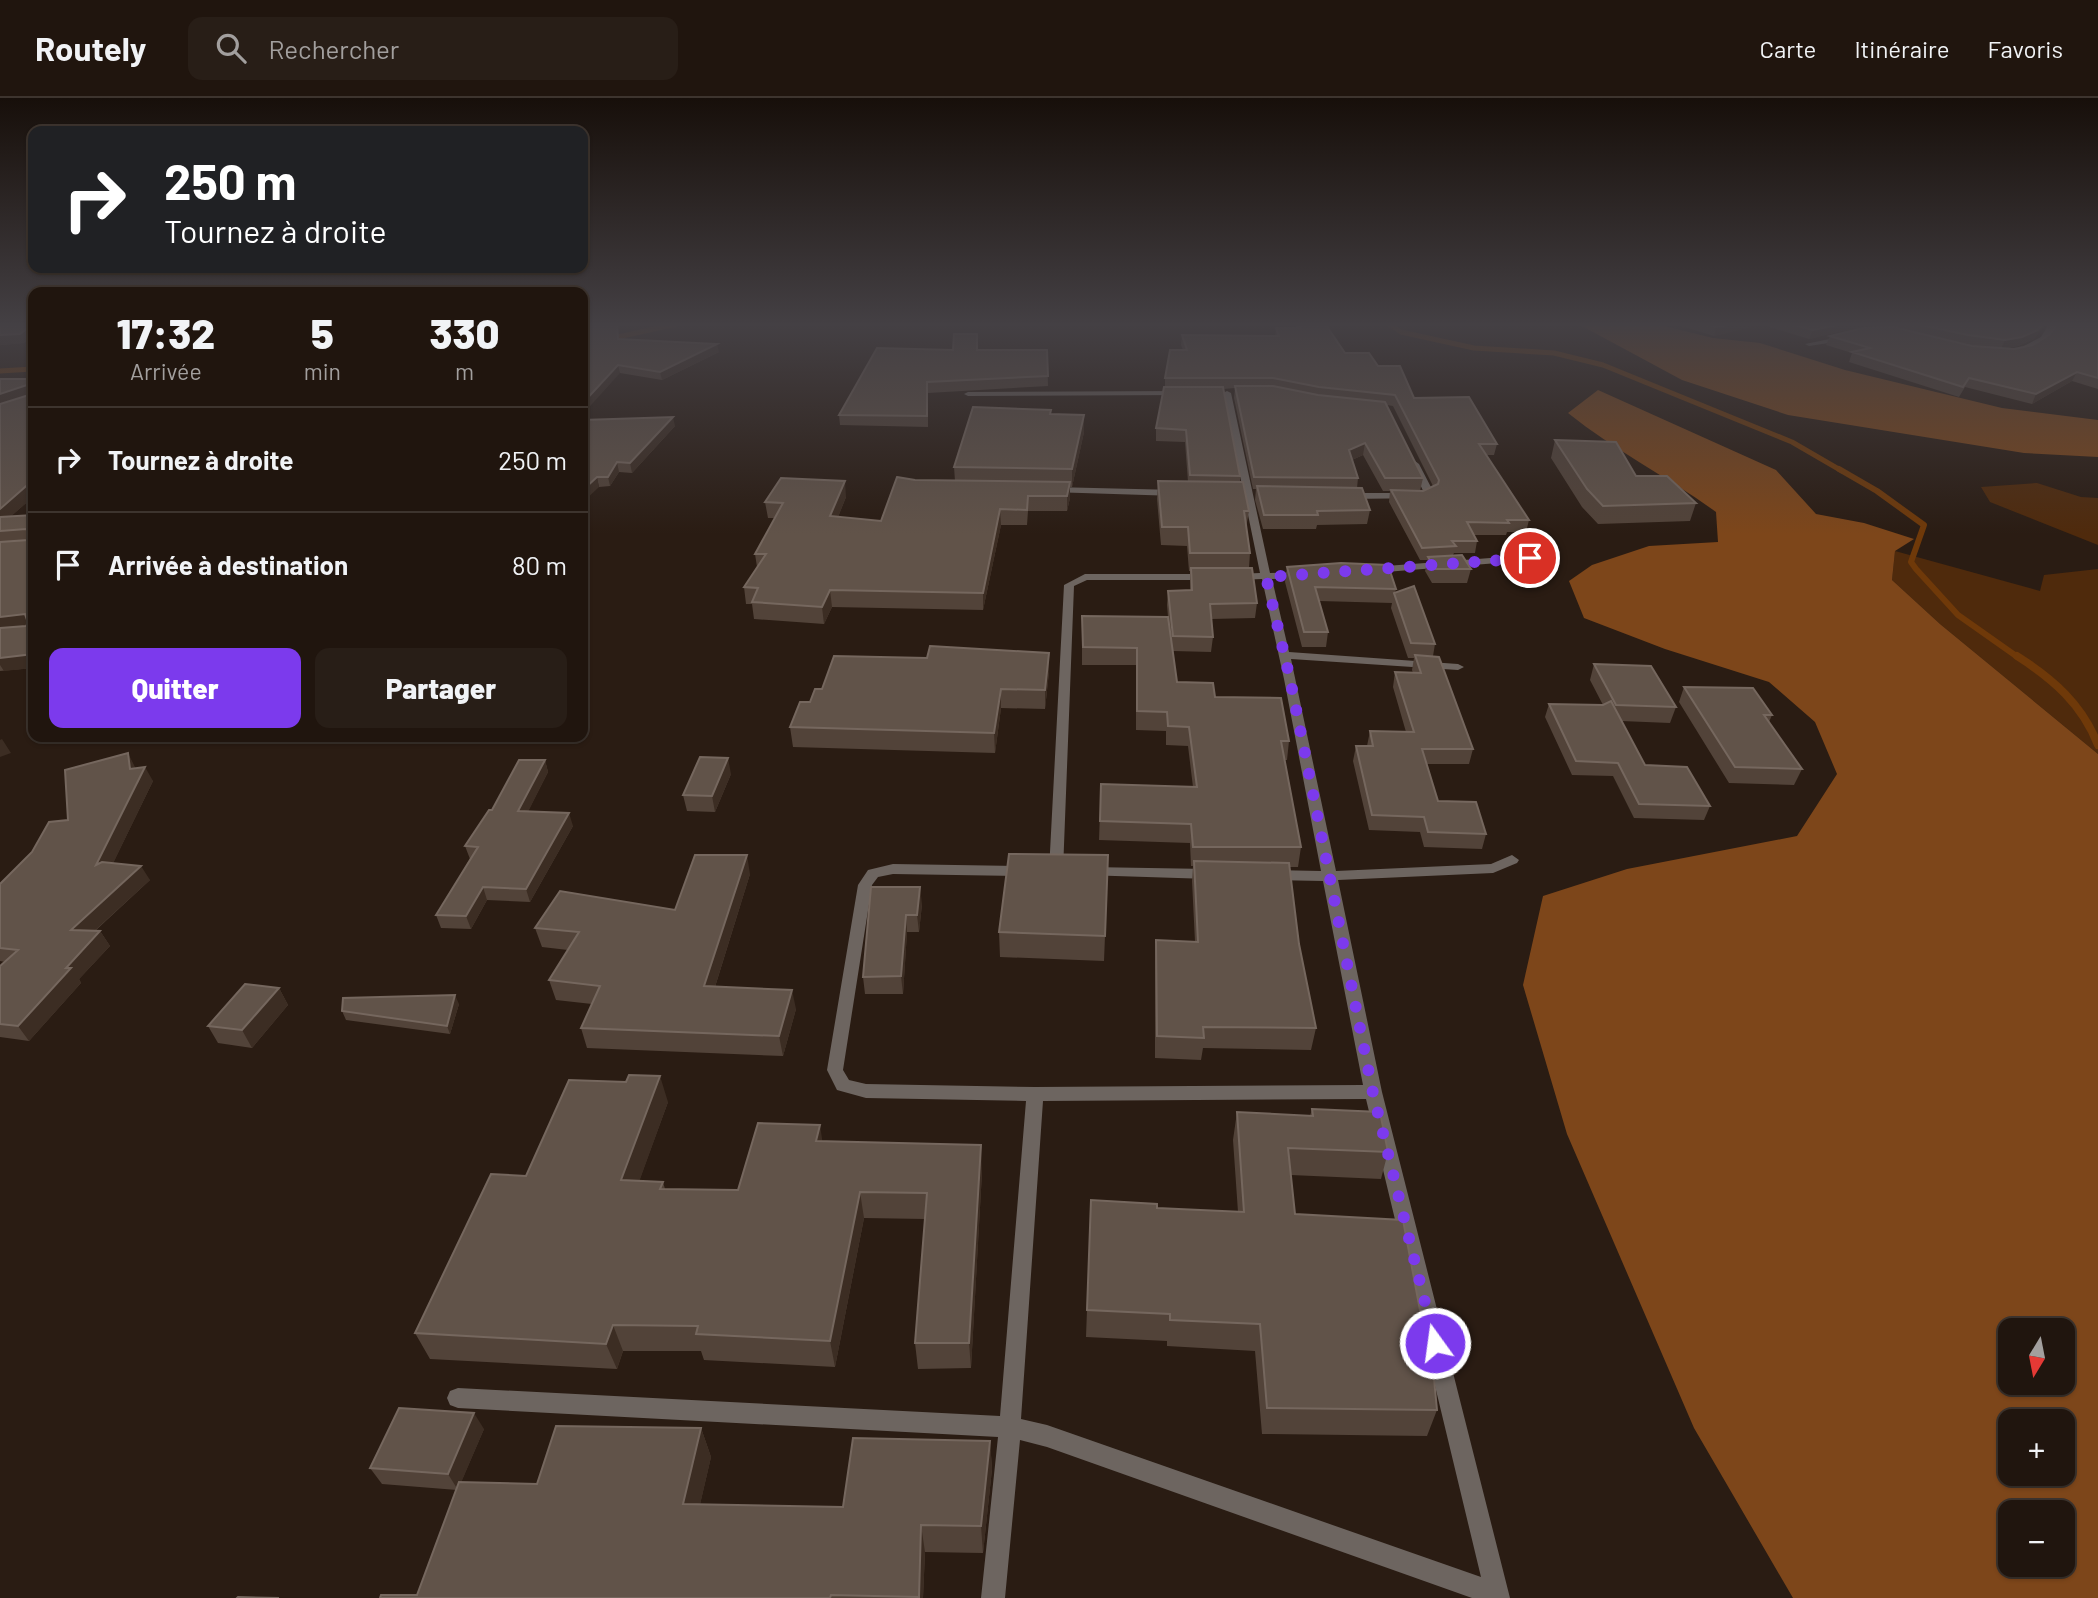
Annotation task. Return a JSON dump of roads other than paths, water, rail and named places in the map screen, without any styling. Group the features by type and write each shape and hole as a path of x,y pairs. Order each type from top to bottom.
{"street":[{"path":"1227,394 1284,655 1373,1093 1498,1597"},
{"path":"1341,496 1427,496 1429,493 1412,457"},
{"path":"1041,490 1192,493"},
{"path":"1361,571 1530,558"},
{"path":"1056,872 1069,586 1085,576 1266,577 1314,574"},
{"path":"1284,655 1458,667"},
{"path":"1248,875 1330,876 1493,868 1512,860"},
{"path":"1220,874 892,869 873,873 865,885 835,1070 843,1085 866,1091 1035,1094 1373,1093"},
{"path":"993,1598 1010,1427 1035,1094"},
{"path":"458,1398 1010,1427 1047,1436 1498,1597"}],"waterway":[{"path":"1674,394 1792,442 1842,471"},
{"path":"1839,469 1877,491 1924,525 1911,562 1958,615 2019,658"},
{"path":"2017,656 2065,694 2084,717 2098,745"}]}
